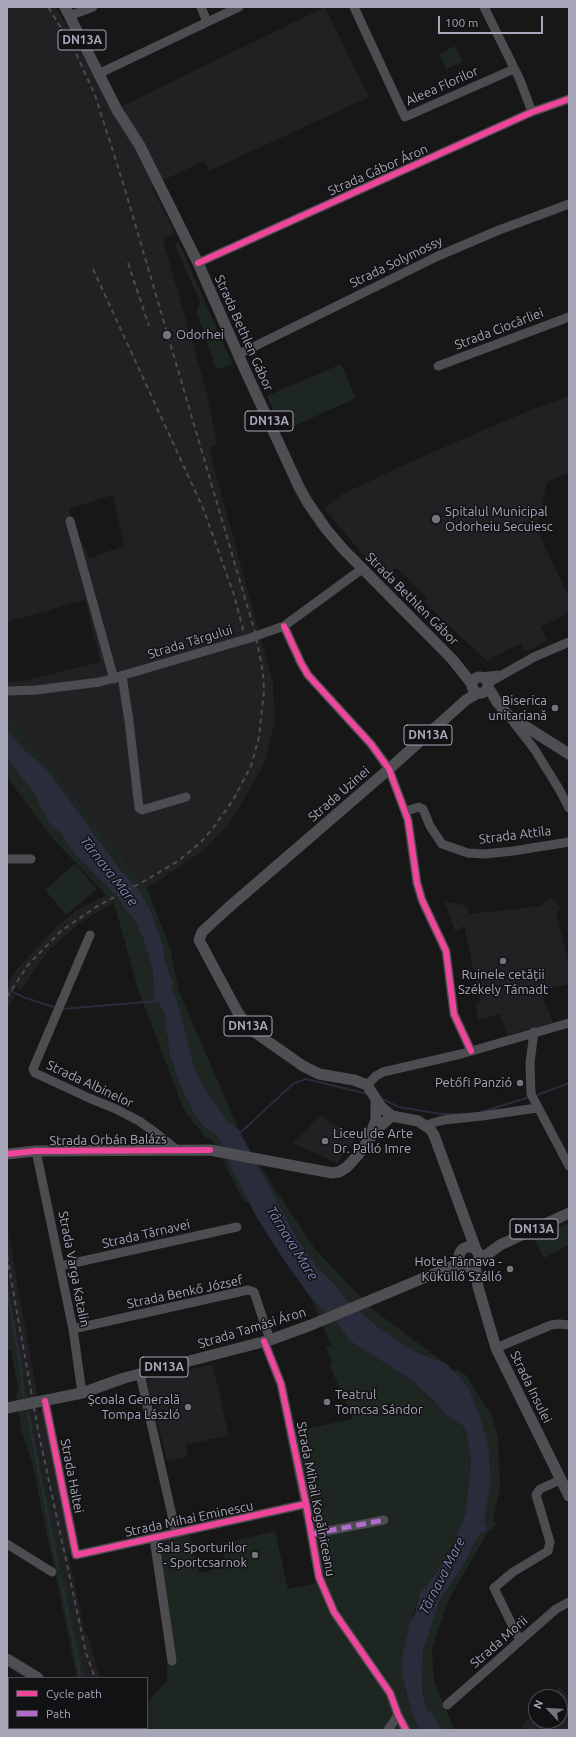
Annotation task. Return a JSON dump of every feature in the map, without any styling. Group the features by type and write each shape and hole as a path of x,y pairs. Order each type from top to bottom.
{"main road":[{"name":"Strada Bethlen Gábor","path":"67,11 117,110 140,146 198,263 300,489 326,529 362,569 452,660 480,685"},
{"name":"Strada Uzinei","path":"372,1094 354,1080 318,1074 303,1066 271,1044 244,1022 199,940 202,932 228,908 389,769 466,700 480,685"},
{"name":"DN13A","path":"480,685 509,716 569,754"},
{"path":"372,1094 389,1114 422,1123 433,1132 461,1212 473,1260 460,1260 461,1212"},
{"path":"369,1138 377,1112 372,1094"},
{"path":"374,1125 389,1114"},
{"path":"369,1138 389,1114"},
{"name":"Strada Orbán Balázs","path":"7,1154 36,1151 139,1152 210,1150 332,1173 340,1172 347,1167 358,1155 369,1138"},
{"name":"Strada Tamási Áron","path":"7,1408 82,1393 124,1378 267,1341 320,1321 454,1265 473,1260 500,1245 569,1213"},
{"name":"DN13A","path":"461,1251 469,1248 473,1260"},
{"name":"Strada Tamási Áron","path":"430,1275 461,1251"},
{"name":"Strada Insulei","path":"473,1260 468,1272 478,1287 496,1348 569,1496"},
{"path":"7,1659 36,1677"}],"street":[{"path":"67,11 93,7"},
{"path":"201,7 207,22"},
{"path":"98,74 238,7"},
{"name":"Aleea Florilor","path":"354,7 405,118 514,69"},
{"path":"484,7 514,69 532,112"},
{"name":"Strada Gábor Áron","path":"198,263 532,112 569,100"},
{"name":"Strada Solymossy","path":"239,354 438,256 499,230 569,204"},
{"name":"Strada Ciocârliei","path":"438,366 569,317"},
{"path":"70,521 118,677 129,721 138,808 142,810 186,797"},
{"name":"Strada Târgului","path":"11,691 93,683 250,638 284,626 362,569"},
{"path":"284,626 308,675 371,744 389,769 406,811 420,894 444,944 448,963 454,1014 471,1051"},
{"path":"480,685 534,657 569,642"},
{"path":"509,716 535,750 569,808"},
{"path":"535,750 547,741"},
{"name":"Strada Attila","path":"406,811 419,808 423,809 430,826 442,844 468,853 484,854 513,851 569,842"},
{"path":"7,859 31,858"},
{"name":"Strada Albinelor","path":"90,935 33,1069 34,1071 89,1098 116,1109 156,1133 177,1150"},
{"path":"372,1094 376,1076 383,1072 471,1051 569,1023"},
{"path":"534,1032 530,1063 532,1097 569,1166"},
{"path":"422,1123 537,1108"},
{"name":"Strada Varga Katalin","path":"36,1151 73,1329 82,1393"},
{"name":"Strada Târnavei","path":"60,1266 237,1227"},
{"name":"Strada Benkő József","path":"73,1329 248,1290 254,1292 267,1341"},
{"path":"496,1348 550,1325 569,1325"},
{"name":"Strada Mihail Kogălniceanu","path":"267,1341 281,1384 312,1534 319,1577 334,1612 390,1693 398,1715 406,1730"},
{"path":"140,1374 176,1533"},
{"name":"Strada Haltei","path":"45,1401 76,1555"},
{"path":"520,1641 494,1588 513,1572 548,1551 550,1542 536,1495 540,1489 560,1480"},
{"name":"Strada Mihai Eminescu","path":"76,1555 306,1504"},
{"path":"312,1534 384,1520"},
{"path":"154,1538 172,1661"},
{"path":"7,1544 52,1572"},
{"name":"Strada Morii","path":"447,1705 556,1609 569,1602"},
{"path":"388,1730 398,1715"}],"shaded area":[{"path":"7,7 55,7 68,27 112,111 325,7 369,97 209,171 204,161 151,186 175,233 163,240 207,394 217,444 209,449 273,683 275,721 264,764 229,824 203,851 147,888 7,712 7,682 28,680 101,662 85,600 7,622","holes":["113,495 124,546 89,558 85,547 78,539 69,509"]},
{"path":"455,46 463,62 447,69 439,54"},
{"path":"178,241 233,365 216,369 197,311 200,301 175,245"},
{"path":"341,364 356,398 283,431 267,396"},
{"name":"Spitalul Municipal Odorheiu Secuiesc","path":"569,396 569,473 547,482 537,530 569,597 569,613 541,627 547,641 525,652 521,643 491,658 488,662 424,602 427,598 396,567 385,578 324,508 343,494 410,462 533,409"},
{"path":"7,712 147,888 170,948 179,992 239,1130 228,1122 216,1106 203,1086 192,1060 177,1000 171,989 164,959 164,948 151,911 139,890 120,869 45,767 26,751 7,731"},
{"path":"7,759 35,794 42,810 45,812 46,819 59,831 75,854 120,900 124,908 135,921 143,938 152,968 155,997 152,999 159,1004 164,1012 167,1026 167,1039 203,1126 219,1137 249,1202 244,1202 213,1141 205,1137 184,1110 139,992 114,903 53,839 7,777"},
{"path":"75,864 97,889 66,915 45,890"},
{"path":"106,895 114,903 82,921 48,951 21,990 15,987 12,994 15,997 7,1010 7,990 10,984 8,983 16,970 56,927 76,911"},
{"path":"552,899 560,908 556,913 569,965 569,984 541,991 553,1023 507,1035 500,1014 479,1020 475,1006 480,1002 464,925 461,929 455,931 444,901 467,906 469,914 542,906 546,900"},
{"name":"Liceul de Arte Dr. Palló Imre","path":"320,1115 356,1139 337,1163 293,1143"},
{"path":"250,1151 315,1249 372,1309 445,1363 414,1351 378,1327 345,1298 338,1288 318,1268 298,1240"},
{"path":"569,1223 569,1245 544,1258 534,1238"},
{"path":"7,1225 36,1388 38,1412 45,1410 71,1548 68,1552 85,1633 88,1636 100,1677 88,1677 84,1667 31,1416 7,1275"},
{"path":"7,1275 31,1416 84,1667 88,1677 77,1677 32,1462 21,1429 16,1396 18,1388 11,1350 7,1350"},
{"path":"311,1298 337,1323 350,1341 411,1380 436,1403 444,1414 463,1426 466,1431 471,1460 466,1512 453,1546 426,1588 420,1593 407,1634 403,1679 413,1717 420,1730 130,1730 129,1729 148,1729 148,1702 167,1680 167,1663 176,1661 157,1541 189,1533 199,1571 203,1573 226,1565 221,1544 275,1531 288,1589 316,1583 286,1433 353,1419 329,1364 332,1363 326,1347 331,1345"},
{"name":"Școala Generală Tompa László","path":"212,1364 229,1435 186,1445 188,1456 167,1461 147,1380"},
{"path":"453,1370 458,1370 466,1375 492,1416 498,1438 500,1487 493,1521 497,1525 487,1533 448,1601 432,1648 434,1682 455,1730 441,1730 434,1716 427,1709 422,1691 423,1652 439,1602 467,1559 478,1536 482,1532 488,1530 484,1521 491,1482 469,1389"},
{"path":"568,1695 569,1696 569,1730 525,1730 521,1726 528,1719 528,1729 568,1729"}],"water":[{"name":"Târnava Mare","path":"7,731 26,751 45,767 120,869 139,890 151,911 164,948 164,959 173,983 171,989 177,1000 192,1060 203,1086 228,1122 239,1130 298,1240 318,1268 338,1288 345,1298 378,1327 414,1351 445,1363 458,1375 469,1389 480,1416 488,1445 491,1482 484,1521 488,1530 482,1532 478,1536 467,1559 439,1602 423,1652 422,1691 427,1709 434,1716 441,1730 420,1730 413,1717 403,1679 401,1662 410,1621 415,1614 420,1592 426,1588 453,1546 466,1512 471,1460 466,1431 463,1426 444,1414 436,1403 411,1380 350,1341 337,1323 311,1298 284,1260 257,1218 231,1167 219,1138 203,1126 191,1108 179,1082 170,1056 164,1012 159,1004 152,999 155,997 152,968 143,938 135,921 124,908 120,900 75,854 59,831 56,830 46,819 45,812 42,810 35,794 7,759"}],"waterway":[{"path":"7,989 23,997 56,1008"},
{"path":"62,1009 158,1001"},
{"path":"239,1134 294,1083 306,1079 368,1094"},
{"path":"535,1096 569,1083"},
{"path":"481,1112 530,1097"},
{"path":"382,1099 399,1107 441,1114 463,1114"},
{"path":"7,1289 21,1367 23,1395"},
{"path":"28,1414 58,1569"},
{"path":"60,1576 81,1677"}],"railway":[{"path":"7,997 28,965 61,931 96,907 178,861 200,843 214,827 233,800 251,766 259,737 264,691 263,673 256,636 124,186 95,95 73,47 48,7"},
{"path":"128,263 149,326"},
{"path":"93,269 203,508 234,595 244,633"},
{"path":"7,1256 38,1430 86,1653 95,1677"}],"marked path":[{"path":"312,1534 384,1520"}],"cycle path":[{"path":"198,263 532,112 569,99"},
{"path":"284,626 308,675 371,744 389,769 408,820 417,883 422,900 446,951 454,1014 471,1051"},
{"path":"7,1154 36,1151 210,1150"},
{"path":"264,1341 281,1384 306,1504 319,1577 334,1612 390,1693 398,1715 406,1730"},
{"path":"45,1401 76,1555 306,1504"}],"place":[{"name":"Odorhei","path":"167,335"},
{"name":"Spitalul Municipal Odorheiu Secuiesc","path":"436,519"},
{"name":"Biserica unitariană","path":"555,708"},
{"name":"Ruinele cetății Székely Támadt","path":"503,961"},
{"name":"Petőfi Panzió","path":"520,1083"},
{"name":"Liceul de Arte Dr. Palló Imre","path":"325,1141"},
{"name":"Hotel Târnava - Küküllő Szálló","path":"510,1269"},
{"name":"Teatrul Tomcsa Sándor","path":"327,1402"},
{"name":"Școala Generală Tompa László","path":"188,1407"},
{"name":"Sala Sporturilor - Sportcsarnok","path":"255,1555"}]}
